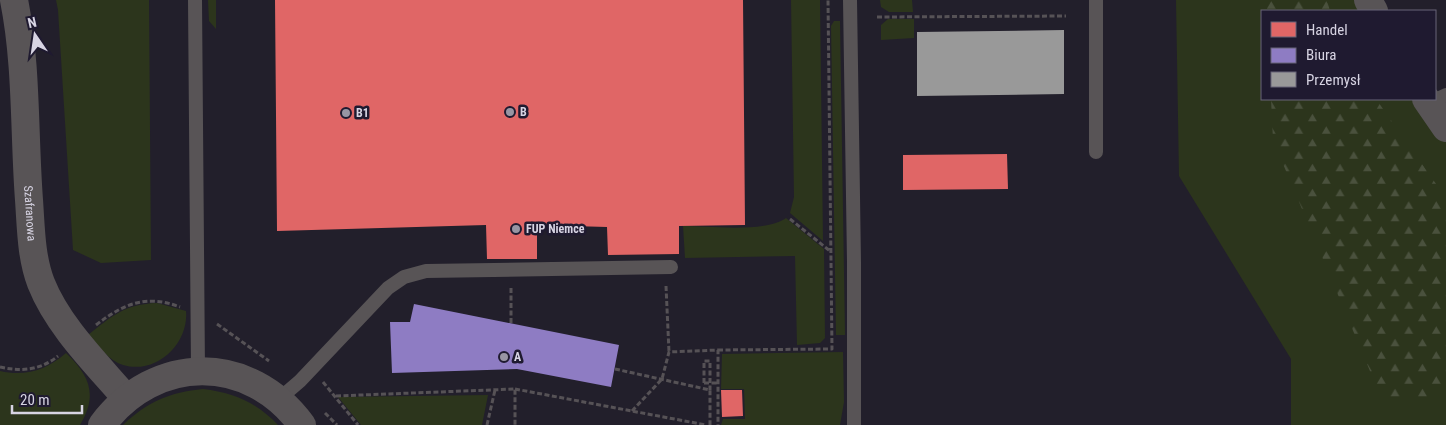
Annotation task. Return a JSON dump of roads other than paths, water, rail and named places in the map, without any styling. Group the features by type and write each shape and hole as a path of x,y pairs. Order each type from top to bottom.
{"street":[{"name":"Szafranowa","path":"14,0 22,66 26,169 35,262 49,300 77,339 126,398"},
{"path":"1433,100 1446,128"},
{"path":"102,425 126,398 145,385 162,378 198,371 220,372 241,378 261,387 310,416"}],"lane":[{"path":"195,0 198,371"},
{"path":"850,0 854,253 854,425"},
{"path":"1096,0 1096,152"},
{"path":"279,399 300,380 388,288 404,277 426,271 671,267"}],"place":[{"name":"B","path":"510,112"},
{"name":"B1","path":"346,113"},
{"name":"FUP Niemce","path":"516,229"},
{"name":"A","path":"504,357"}]}
